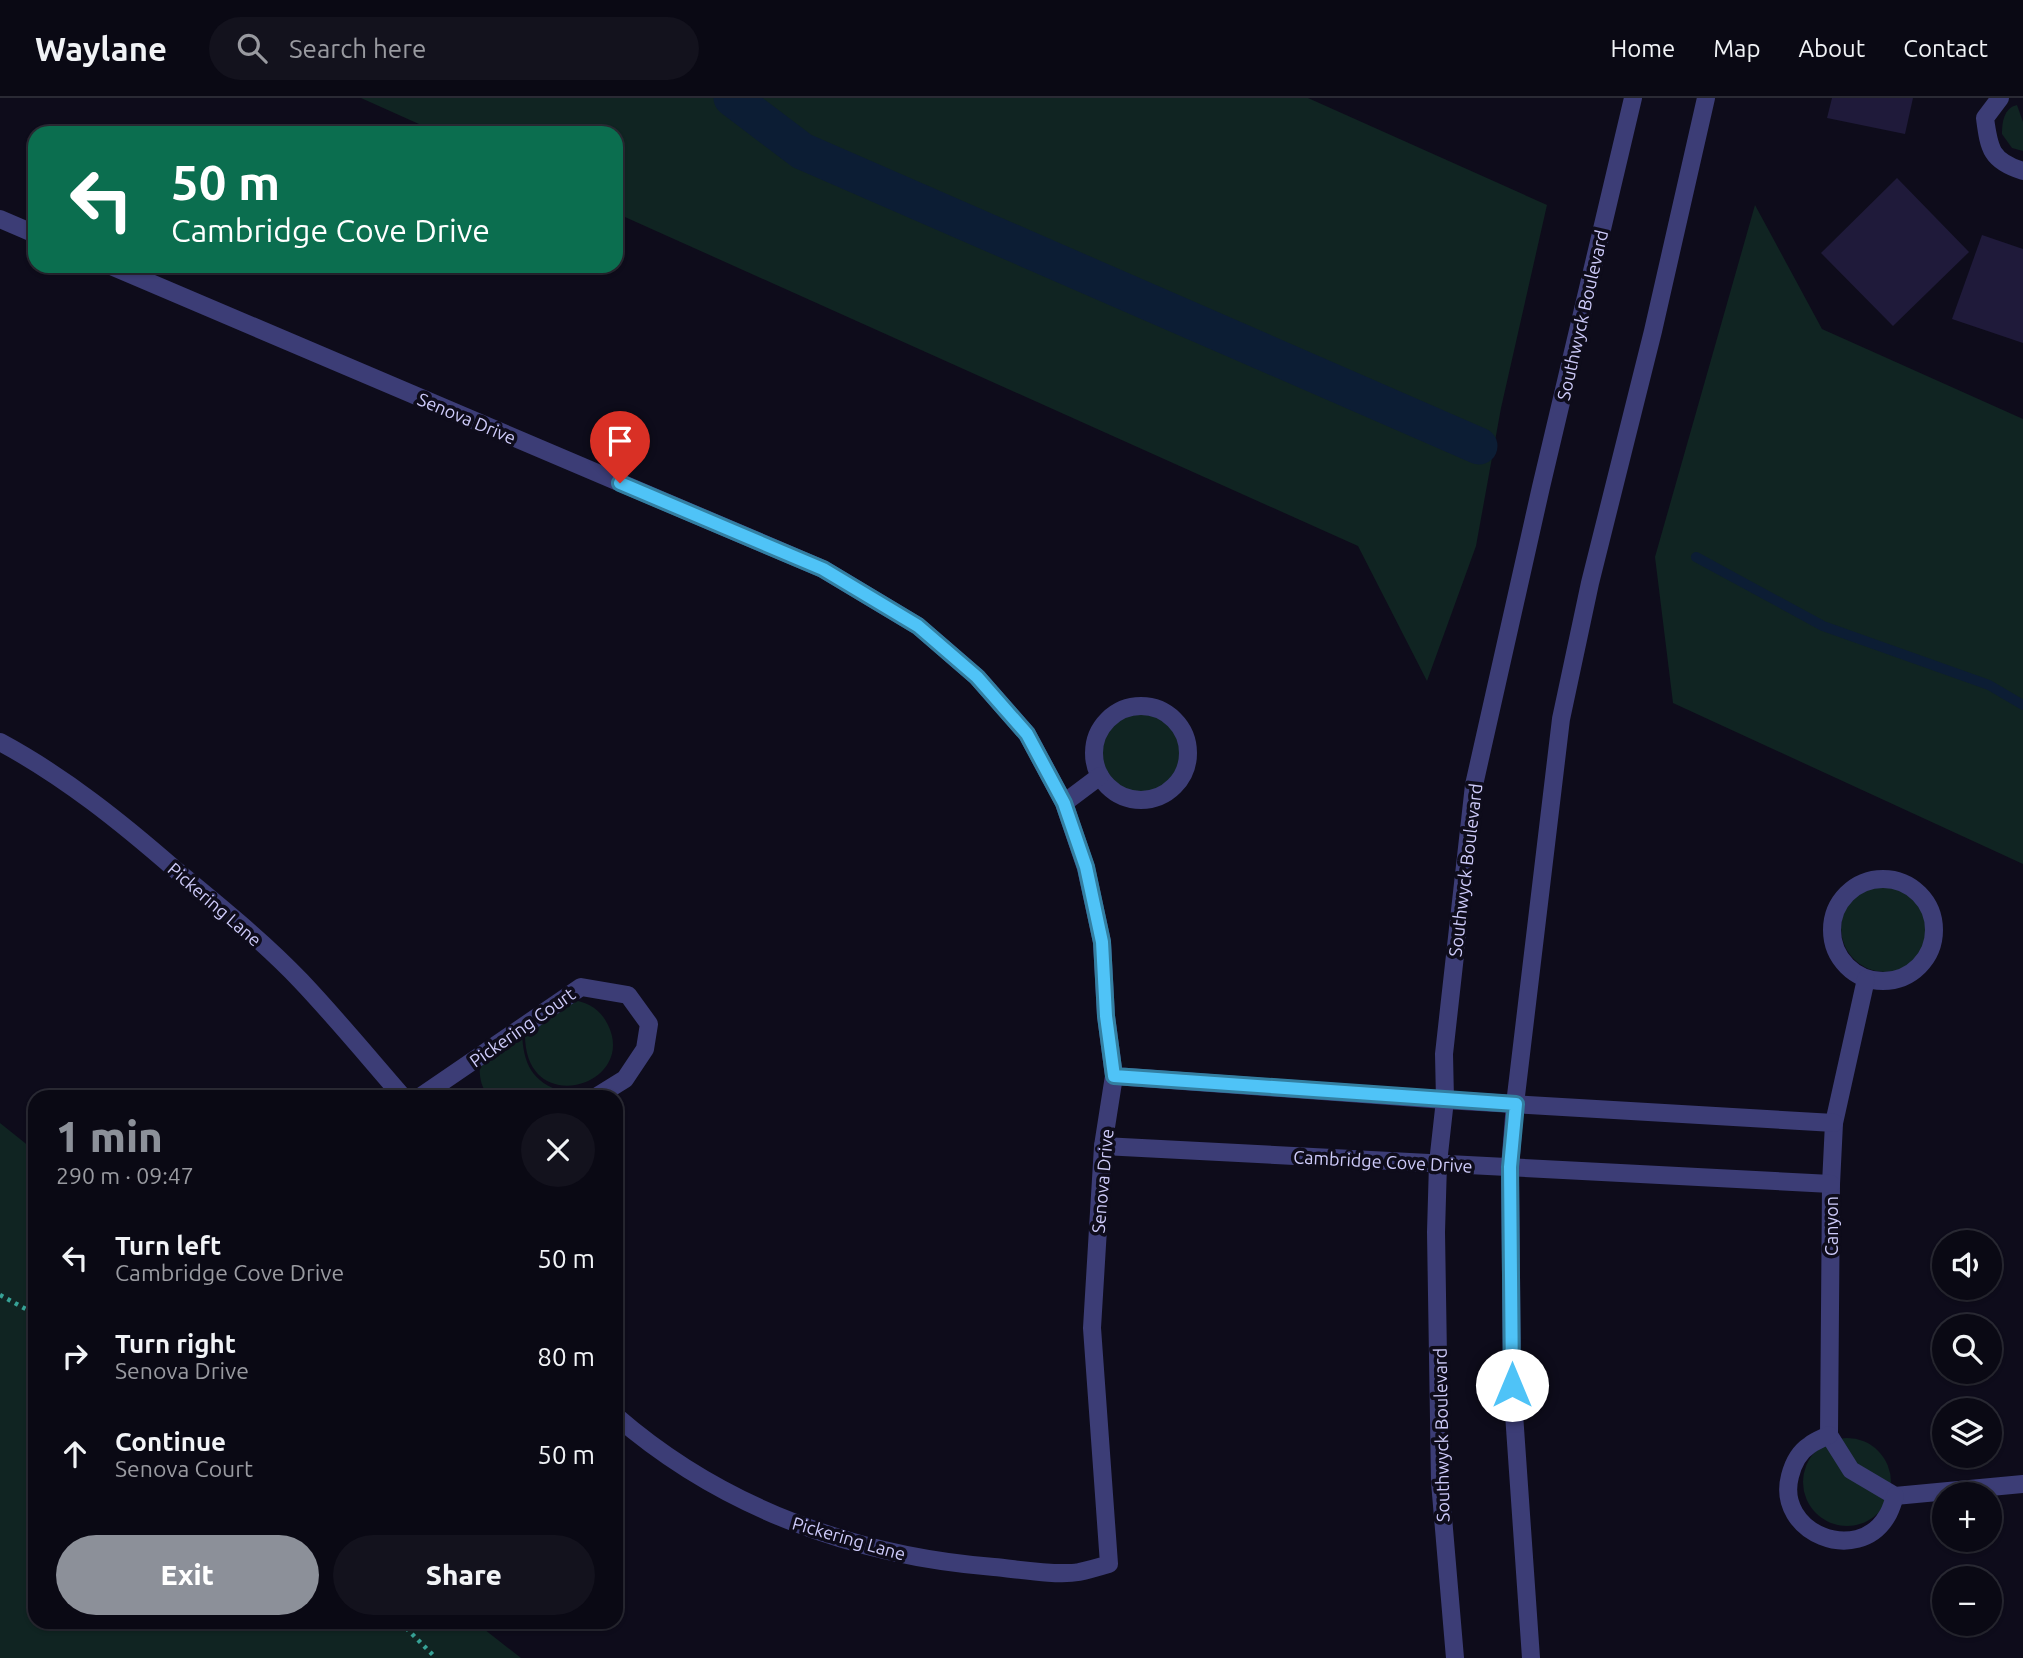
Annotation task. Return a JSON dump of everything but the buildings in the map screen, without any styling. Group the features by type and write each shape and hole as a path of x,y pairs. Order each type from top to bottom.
{"street":[{"name":"Southwyck Boulevard","path":"1455,1658 1440,1482 1436,1232 1438,1163 1445,1100 1444,1054 1474,785 1633,98"},
{"path":"1531,1658 1512,1385 1510,1167 1516,1104 1562,719 1590,583 1653,331 1706,98"},
{"path":"2000,98 1985,118 1989,146 2002,164 2023,171"},
{"path":"0,219 28,231"},
{"name":"Senova Drive","path":"127,273 823,569 918,626 977,677 1027,734 1064,803 1086,867 1102,942 1106,1016 1114,1076 1103,1146 1092,1328 1109,1564"},
{"path":"1136,707 1154,708 1171,716 1182,730 1188,748 1187,766 1178,782 1164,794 1146,800 1128,798 1112,790 1100,776 1094,759 1096,741 1104,724 1118,712 1136,707"},
{"name":"Pickering Lane","path":"0,742 39,765 121,823 255,937 300,980 397,1090"},
{"path":"1064,803 1100,776"},
{"path":"1881,879 1901,881 1918,892 1930,908 1935,928 1932,947 1921,964 1905,977 1886,981 1866,979 1849,968 1836,952 1832,932 1835,912 1845,895 1861,883 1881,879"},
{"name":"Canyon","path":"1829,1436 1834,1123 1866,979"},
{"name":"Pickering Court","path":"430,1090 581,987 628,995 649,1024 645,1049 625,1079 607,1090"},
{"path":"1114,1076 1445,1100 1834,1123"},
{"name":"Cambridge Cove Drive","path":"1103,1146 1831,1184"},
{"name":"Pickering Lane","path":"623,1421 687,1470 741,1500 799,1526 858,1544 968,1565 1009,1569 1076,1573 1109,1564"},
{"path":"1895,1496 1887,1517 1870,1533 1848,1541 1825,1539 1805,1527 1792,1508 1788,1485 1793,1464 1808,1445 1829,1436 1851,1470 1895,1496 2023,1484"}],"path":[{"path":"0,1295 28,1310"},
{"path":"407,1629 436,1658"}],"green space":[{"path":"361,98 1308,98 1547,205 1501,408 1476,546 1427,681 1358,546 623,216 623,126 423,126"},
{"path":"2017,105 2023,122 2023,151 2012,148 2002,134 2003,120 2007,112"},
{"path":"1755,205 1822,329 2023,419 2023,864 1673,703 1655,557"},
{"path":"1142,711 1159,715 1173,724 1182,738 1186,755 1182,772 1173,786 1159,795 1142,799 1125,795 1111,786 1102,772 1098,755 1102,738 1111,724 1125,715"},
{"path":"1885,884 1902,888 1916,897 1925,911 1929,928 1925,945 1916,959 1902,968 1885,972 1868,968 1854,959 1845,945 1841,928 1845,911 1854,897 1868,888"},
{"path":"569,999 587,1004 601,1014 608,1025 613,1046 608,1064 595,1077 577,1085 559,1085 542,1077 530,1061 525,1034"},
{"path":"522,1032 524,1053 531,1070 544,1083 558,1090 485,1090 480,1076 480,1062"},
{"path":"0,1123 28,1145 28,1629 484,1629 521,1658 0,1658"},
{"path":"1847,1438 1864,1442 1878,1451 1887,1465 1891,1482 1887,1499 1878,1513 1864,1522 1847,1526 1830,1522 1816,1513 1807,1499 1803,1482 1807,1465 1816,1451 1830,1442"}],"waterway":[{"path":"732,98 802,151 1479,446"},
{"path":"1696,557 1823,626 1989,685 2023,705"}],"route":[{"path":"620,483 823,569 918,626 977,677 1027,734 1064,803 1086,867 1102,942 1106,1016 1114,1076 1516,1104 1510,1167 1512,1385"}]}
